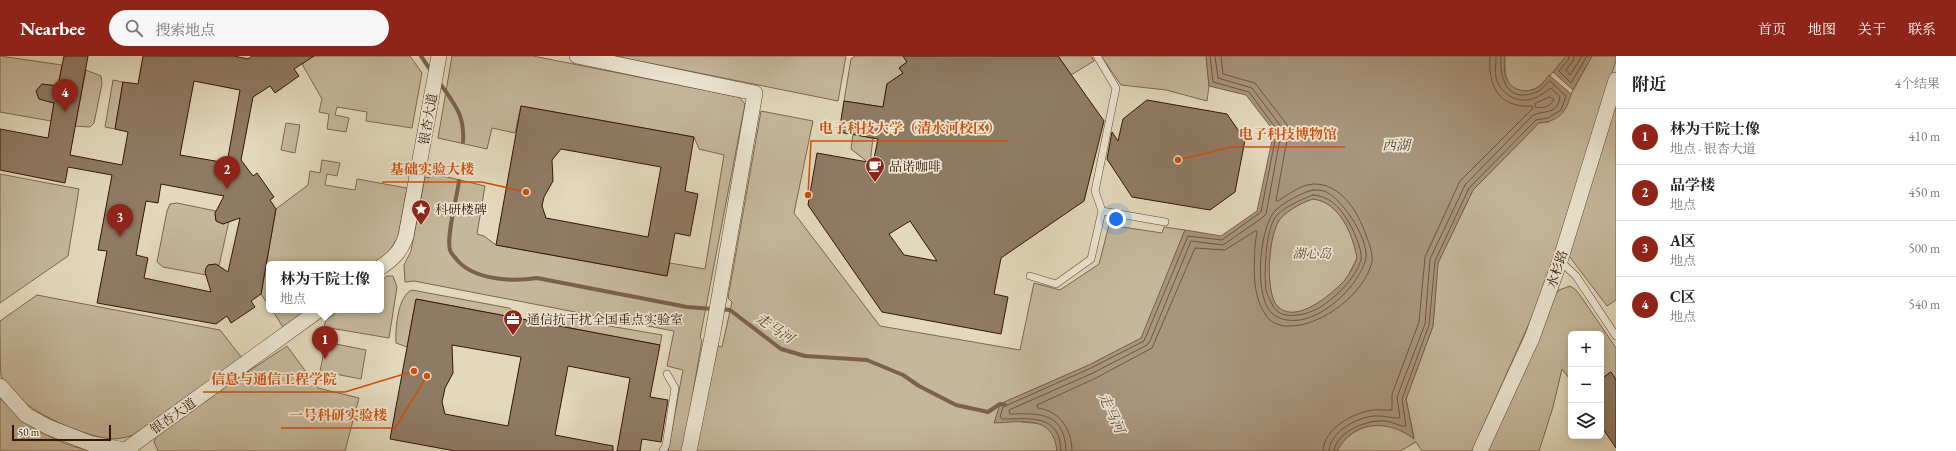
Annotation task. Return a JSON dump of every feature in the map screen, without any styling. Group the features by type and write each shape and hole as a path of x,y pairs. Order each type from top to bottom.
{"street":[{"path":"577,56 755,93 719,300 689,451"},
{"name":"银杏大道","path":"384,265 394,258 402,248 406,236 438,62"},
{"name":"水杉路","path":"1480,451 1532,338 1560,261 1616,80"},
{"name":"银杏大道","path":"127,450 315,313"},
{"path":"0,386 26,415 48,427 92,444 127,450"}],"lane":[{"path":"1030,276 1056,284 1091,259 1102,211 1095,191 1116,88 1097,56"},
{"path":"1102,211 1165,222"},
{"path":"1560,261 1576,276 1616,336"},
{"path":"663,451 666,445 675,388 667,374"}],"green space":[{"path":"0,56 62,65 58,86 42,84 36,91 39,99 54,103 51,121 0,112"},
{"path":"306,56 410,56 422,73 412,128 366,121 367,112 337,107 335,115 349,118 346,132 327,129 329,114 319,112 322,99 302,64 305,62"},
{"path":"452,56 533,56 739,97 745,104 700,338 702,340 683,451 668,451 683,370 667,366 674,331 414,281 405,282 404,265 411,251 425,177 429,178 430,173 485,186 477,234 484,236 496,245 667,276 670,263 705,269 724,155 699,149 694,137 521,106 515,133 492,128 487,149 438,138"},
{"path":"614,56 846,56 838,101"},
{"path":"855,56 903,56 907,62 899,68 903,73 887,84 883,107 844,101 851,59"},
{"path":"1058,56 1091,56 1094,61 1071,75"},
{"path":"1101,56 1206,56 1209,86 1207,101 1166,90 1121,85"},
{"path":"1505,56 1566,56 1550,76 1539,86 1532,90 1525,91 1513,88 1507,79"},
{"path":"1592,56 1616,56 1616,60 1545,288 1472,451 1422,451 1416,442 1400,451 1337,451 1347,438 1362,428 1370,426 1387,425 1395,427 1414,438 1406,399 1433,326 1438,263 1473,190 1539,123 1549,122 1571,94"},
{"path":"86,70 101,76 102,84 94,123 90,127 75,126"},
{"path":"113,80 123,82 115,129 105,127"},
{"path":"1616,103 1616,300 1607,306 1569,256"},
{"path":"761,111 813,121 794,213 880,326 1020,350 1034,283 1060,290 1099,264 1109,225 1162,233 1164,227 1185,230 1142,338 1089,365 1000,404 1022,422 1042,424 1052,431 1056,441 1057,451 694,451 718,346 722,347 732,302 728,298"},
{"path":"286,123 300,125 295,153 281,150"},
{"path":"853,134 873,138 870,164 851,149"},
{"path":"322,160 340,163 337,176 327,174 325,185 355,190 357,179 407,188 398,237 389,252 376,261 267,261 276,209 308,185 310,171 320,173"},
{"path":"0,174 79,189 68,256 0,303"},
{"name":"湖心岛","path":"1313,199 1322,201 1331,206 1344,221 1352,240 1357,258 1345,280 1324,299 1304,310 1286,312 1278,307 1274,300 1269,276 1271,247 1274,234 1277,224 1285,214 1297,206"},
{"path":"177,203 216,211 216,221 223,224 229,221 219,266 216,264 208,265 206,275 163,267 157,262 167,211 170,204"},
{"path":"266,266 266,302 261,294"},
{"path":"387,276 393,276 397,287 389,338 324,327 326,320 336,313 384,313 384,278"},
{"path":"1570,286 1576,290 1616,348 1616,380 1611,372 1604,377 1604,331 1568,331 1568,377 1562,369 1553,407 1539,451 1487,451 1555,295 1559,290"},
{"path":"412,290 509,308 518,313 517,318 416,299 407,347 396,343 396,330 398,313 403,298"},
{"path":"37,295 220,330 242,358 136,434 118,439 99,437 66,426 33,409 8,387 1,376 0,321"},
{"path":"274,313 303,313 283,327"},
{"path":"559,318 662,335 660,345 555,325"},
{"path":"326,342 366,350 361,379 320,371"},
{"path":"287,346 318,388 359,398 345,451 158,451 154,442 158,431"},
{"path":"0,398 20,417 42,432 66,444 92,451 0,451"}],"water":[{"name":"西湖","path":"1206,56 1505,56 1505,75 1507,80 1519,90 1529,91 1539,87 1549,75 1571,94 1567,106 1561,115 1552,120 1539,123 1473,190 1438,263 1433,326 1406,399 1414,439 1394,428 1372,426 1362,428 1352,433 1337,451 1057,451 1054,439 1049,431 1043,426 1025,422 994,423 1000,404 1089,365 1141,338 1185,230 1221,236 1257,211 1274,131 1246,95 1209,86","holes":["1313,199 1322,201 1331,206 1344,221 1352,240 1357,258 1345,280 1324,299 1304,310 1286,312 1278,307 1274,300 1269,276 1271,247 1277,224 1285,214 1301,204"]},
{"path":"1566,56 1592,56 1573,90 1553,72"}],"building":[{"path":"64,56 88,56 70,155 122,165 128,132 115,129 123,82 138,84 143,56 234,56 248,59 252,56 314,56 294,69 299,76 275,93 270,86 253,97 241,160 253,176 257,173 274,197 270,200 276,209 261,294 251,301 255,307 231,323 227,316 216,324 97,303 107,251 98,250 112,175 68,167 65,183 0,170 0,129 48,138 54,103 39,99 36,91 42,84 58,86","holes":["194,81 240,90 227,163 180,155","161,184 224,196 215,213 216,221 223,224 240,218 228,272 216,264 208,265 206,268 205,272 211,292 144,278 148,258 136,255 146,201 158,203"]},
{"path":"903,56 1058,56 1104,121 1084,201 1001,258 994,294 1008,297 1001,334 882,312 808,205 817,153 873,163 878,139 839,132 844,101 883,107 887,84 903,73 899,68 907,62","holes":["910,221 937,261 904,255 889,234"]},
{"path":"1147,100 1227,114 1245,140 1235,192 1210,210 1132,197 1107,159 1112,132 1118,141 1123,119"},
{"path":"521,106 694,137 685,191 698,194 690,236 675,233 667,276 496,245","holes":["561,149 661,167 648,237 546,218 542,206 544,197 553,181 552,160"]},
{"path":"416,299 660,345 650,397 668,400 661,442 642,439 640,451 617,451 630,378 568,366 555,435 613,446 613,451 455,451 390,439","holes":["452,345 521,357 508,426 445,414 442,402 445,388 453,373"]},
{"path":"1611,372 1616,380 1616,448 1604,430 1604,377"}],"waterway":[{"name":"走马河","path":"421,56 431,71"},
{"name":"走马河","path":"439,82 454,103 460,117 463,142"},
{"name":"走马河","path":"459,181 449,236 449,244 450,250 457,260 464,267 473,272 494,278 517,280 537,278 687,307 713,309"},
{"name":"走马河","path":"720,309 730,310 781,349 805,356 867,360 903,375 919,386 956,405 988,412 1000,404 1005,405"}],"place":[{"name":"C区","path":"65,112"},
{"name":"电子科技博物馆","path":"1178,160"},
{"name":"品诺咖啡","path":"875,183"},
{"name":"品学楼","path":"227,189"},
{"name":"基础实验大楼","path":"526,192"},
{"name":"电子科技大学（清水河校区）","path":"808,195"},
{"name":"科研楼碑","path":"421,226"},
{"name":"A区","path":"120,237"},
{"name":"通信抗干扰全国重点实验室","path":"513,336"},
{"name":"林为干院士像","path":"325,359"},
{"name":"信息与通信工程学院","path":"414,371"},
{"name":"一号科研实验楼","path":"427,376"}]}
